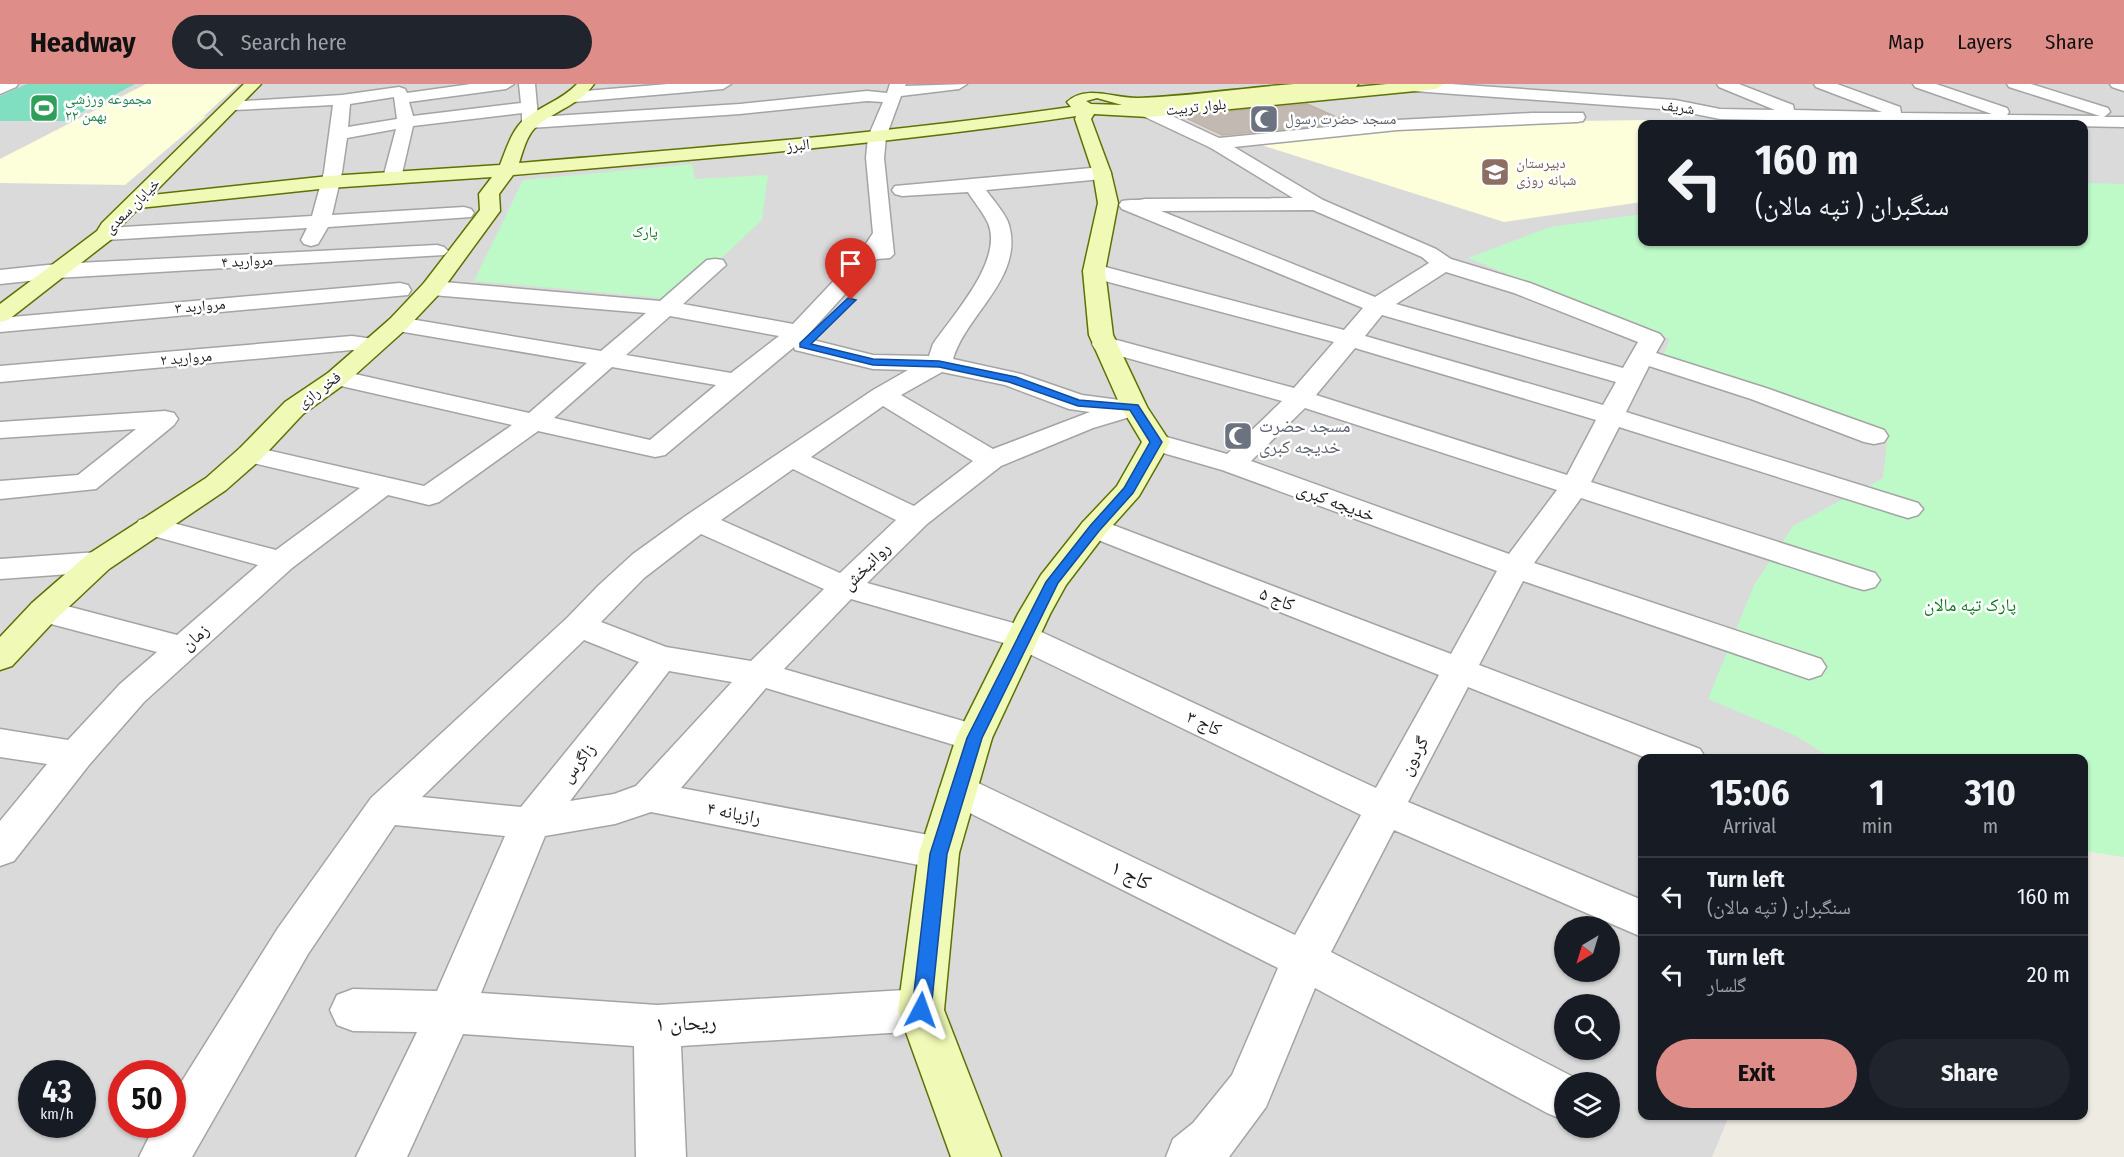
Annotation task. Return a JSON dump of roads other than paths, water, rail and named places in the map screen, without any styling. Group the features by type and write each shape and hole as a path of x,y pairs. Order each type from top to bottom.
{"street":[{"path":"0,89 10,84"},
{"name":"خیابان سعدی","path":"0,315 106,234 109,227 253,84"},
{"path":"234,105 342,99 399,91 506,84"},
{"path":"527,84 530,115"},
{"path":"530,115 580,91 723,84"},
{"path":"850,84 867,96"},
{"path":"339,134 405,122 530,115 740,109 959,84"},
{"name":"بلوار تربیت","path":"1098,97 1147,102 1292,86 1350,84"},
{"name":"بلوار تربیت","path":"1098,97 1149,112 1436,84"},
{"path":"1630,84 1675,105"},
{"path":"1725,84 1807,117"},
{"path":"1822,84 1916,119"},
{"path":"1921,84 2024,120"},
{"path":"2015,84 2124,121"},
{"path":"2118,84 2124,86"},
{"name":"شریف","path":"1413,86 1675,105 1720,114 1954,120"},
{"path":"392,178 405,122 399,91"},
{"path":"337,378 655,449 736,381 801,339 868,257 883,233 875,158 878,137 896,91"},
{"path":"976,1157 921,1010 939,854 974,738 1023,637 1052,582 1094,528 1129,490 1156,442 1134,407 1104,344 1095,271 1113,194 1083,119 1098,97"},
{"name":"البرز","path":"134,203 329,182 507,170 878,137 1098,97"},
{"path":"249,338 322,222 339,134 342,99"},
{"path":"1149,112 1217,144 1316,204 1429,253 1443,264 1522,288 1652,339 1636,367"},
{"path":"1217,144 1279,135 1487,119 1720,114"},
{"name":"فخر رازی","path":"0,658 44,610 98,562 216,484 250,454 294,408 337,378 398,324 432,288 490,211 489,194 507,170 530,115"},
{"name":"شریف","path":"2088,121 2124,121"},
{"path":"164,1157 293,941 385,809 579,626 613,587 636,566 748,485 792,458 882,395 939,364 945,344 990,280 1001,252 999,224 973,186"},
{"path":"902,190 973,186 1316,204"},
{"path":"1113,194 1377,306 1760,394 1874,436"},
{"path":"106,234 464,213"},
{"name":"مروارید ۴","path":"0,277 57,271 437,251"},
{"path":"1232,464 1300,398 1377,306 1443,264"},
{"path":"250,454 429,496 535,421 715,265"},
{"path":"1095,271 1351,339 1611,416 1908,509"},
{"path":"432,288 666,308 801,339 873,362 939,364 1012,379 1078,403 1134,407"},
{"name":"مرواربد ۳","path":"0,325 400,290"},
{"path":"398,324 736,381"},
{"name":"مروارید ۲","path":"0,374 249,338 372,345"},
{"path":"1104,344 1300,398 1864,580"},
{"name":"گردون","path":"1191,1157 1211,1140 1249,1091 1304,960 1459,670 1515,567 1575,486 1636,367"},
{"path":"882,395 991,460"},
{"name":"روانبخش","path":"650,797 759,674 916,518 991,460 1084,422 1134,407"},
{"path":"0,430 165,419 86,483 0,490"},
{"name":"خدیجه کبری","path":"1156,442 1232,464 1515,567 1809,667"},
{"path":"792,458 916,518"},
{"name":"زمان","path":"0,850 76,755 132,693 281,561 383,485"},
{"name":"کاج ۳","path":"698,521 845,587 1023,637 1385,809 1638,917"},
{"path":"150,526 281,561"},
{"name":"کاج ۵","path":"1094,528 1673,754"},
{"path":"0,569 98,562"},
{"path":"44,610 183,648"},
{"path":"579,626 661,658 759,674 974,738"},
{"name":"زاگرس","path":"381,1157 450,1012 531,823 661,658"},
{"path":"0,743 76,755"},
{"name":"کاج ۱","path":"958,789 1304,960 1554,1092"},
{"path":"385,809 531,823 615,809 650,797"},
{"name":"رازیانه ۴","path":"650,797 939,854"},
{"name":"ریحان ۱","path":"353,1010 450,1012 657,1026 921,1010"},
{"path":"657,1026 662,1157"}],"place":[{"name":"مجموعه ورزشی ۲۲ بهمن","path":"44,108"},
{"name":"مسجد حضرت رسول","path":"1264,119"},
{"name":"دبیرستان شبانه روزی","path":"1495,172"},
{"name":"مسجد حضرت خدیجه کبری","path":"1238,436"}],"park label":[{"name":"پارک","path":"645,232"},
{"name":"پارک تپه مالان","path":"1970,605"}]}
